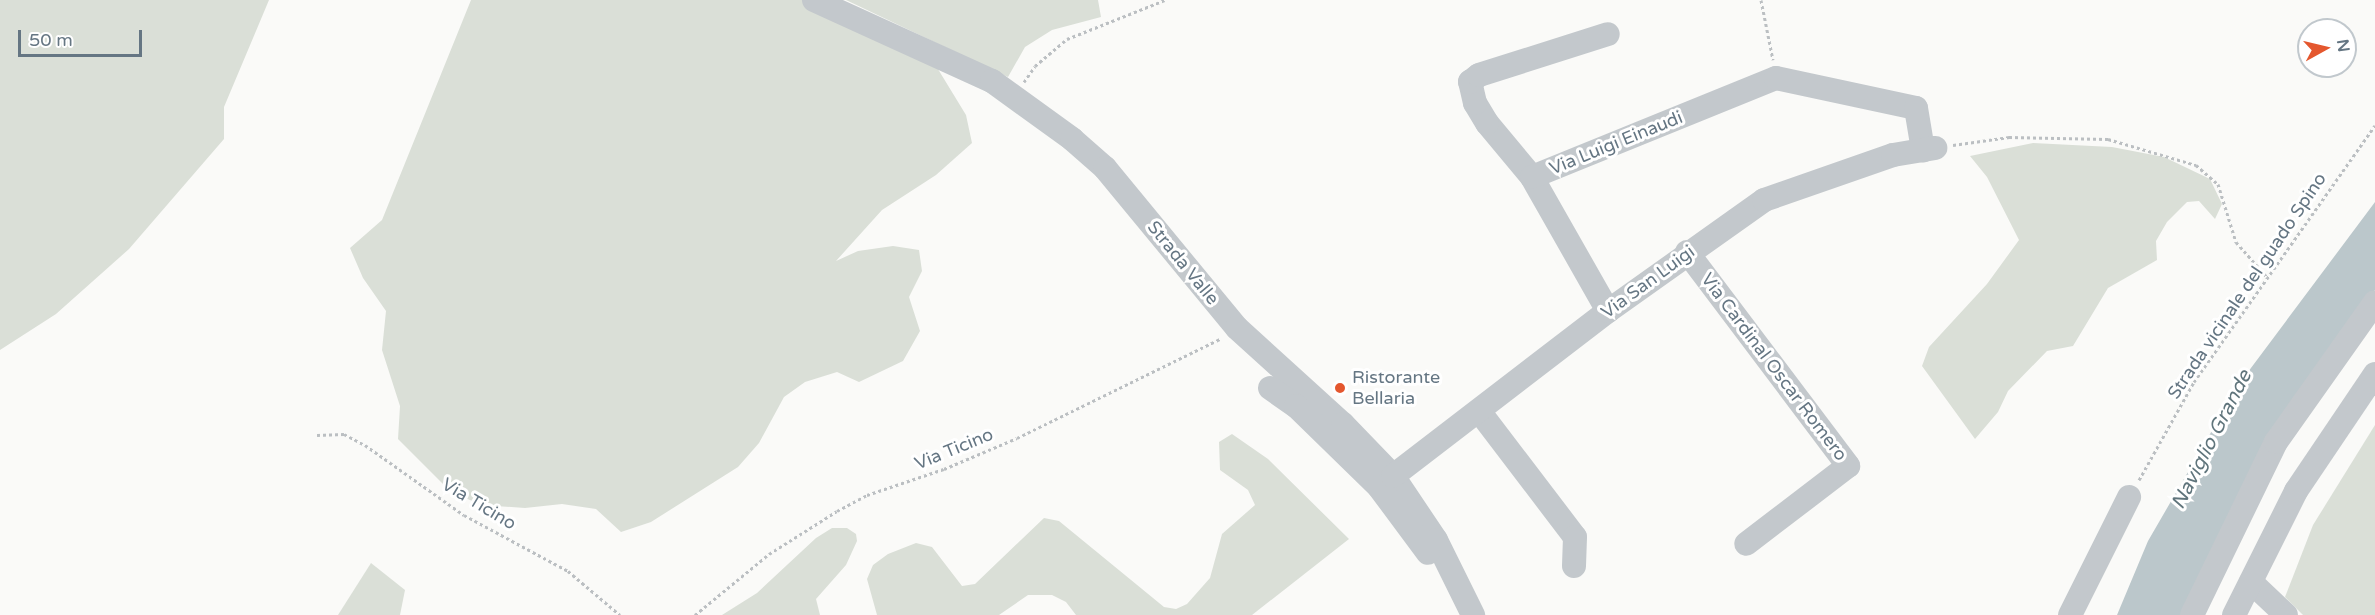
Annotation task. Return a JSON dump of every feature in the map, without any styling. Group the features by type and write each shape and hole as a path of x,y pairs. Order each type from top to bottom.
{"street":[{"name":"Strada Valle","path":"814,0 967,68 1015,96 1105,168 1237,328 1343,424 1393,476 1420,512 1449,564 1473,615"},
{"path":"1532,177 1487,123 1475,103 1470,82 1608,33"},
{"path":"1776,78 1916,108 1929,149"},
{"name":"Via Luigi Einaudi","path":"1608,311 1532,177 1776,78"},
{"name":"Via San Luigi","path":"1393,476 1608,311 1764,200 1893,155 1929,149"},
{"name":"Via Cardinal Oscar Romero","path":"1688,252 1848,466 1746,544"},
{"path":"2192,615 2250,488 2276,442 2375,302"},
{"path":"2234,615 2296,491 2375,374"},
{"path":"1270,388 1296,406 1335,442 1379,487 1428,553 1449,564"},
{"path":"1479,411 1575,537 1574,566"},
{"path":"2070,615 2129,497"},
{"path":"2251,582 2286,615"}],"path":[{"path":"1015,96 1035,66 1067,39 1165,0"},
{"path":"1761,0 1776,78"},
{"name":"Strada vicinale del guado Spino","path":"2129,497 2193,382 2375,125"},
{"path":"1929,149 2009,137 2108,139 2196,165 2218,184 2236,242 2268,278"},
{"name":"Via Ticino","path":"695,615 769,554 867,495 944,469 1027,434 1206,349 1237,328"},
{"name":"Via Ticino","path":"317,435 344,434 365,445 464,515 568,571 620,615"}],"shaded area":[{"path":"0,0 269,0 224,107 224,139 129,249 56,314 0,350"},
{"path":"471,0 808,0 930,56 966,115 972,143 936,175 882,210 836,261 858,251 893,246 919,250 922,271 909,297 920,331 903,361 859,382 837,372 805,382 784,397 759,443 738,467 651,522 621,532 596,509 562,504 525,508 481,505 450,491 398,439 400,406 382,350 386,311 363,278 350,248 382,220"},
{"path":"846,0 1098,0 1101,17 1052,30 1025,47 1008,77"},
{"path":"2033,143 2112,147 2164,157 2210,179 2222,204 2215,219 2199,201 2187,202 2167,222 2156,241 2157,260 2108,288 2073,346 2047,351 2008,391 1998,412 1975,439 1922,366 1929,347 1987,284 2019,240 1987,177 1970,156"},
{"path":"2375,425 2375,615 2303,615 2285,597 2313,525"},
{"path":"1232,434 1268,459 1349,539 1252,615 1076,615 1066,602 1052,595 1028,595 999,615 877,615 867,579 873,565 888,554 916,543 932,547 962,586 975,584 1044,518 1059,521 1164,607 1176,609 1187,604 1210,578 1222,534 1255,505 1248,490 1220,470 1219,442"},
{"path":"832,528 847,528 856,534 857,541 846,565 816,599 820,615 722,615 757,593 816,538"},
{"path":"371,563 405,590 400,615 338,615"}],"water":[{"name":"Naviglio Grande","path":"2375,202 2375,290 2289,406 2183,615 2117,615 2148,541 2239,384"}],"place":[{"name":"Ristorante Bellaria","path":"1340,388"}]}
